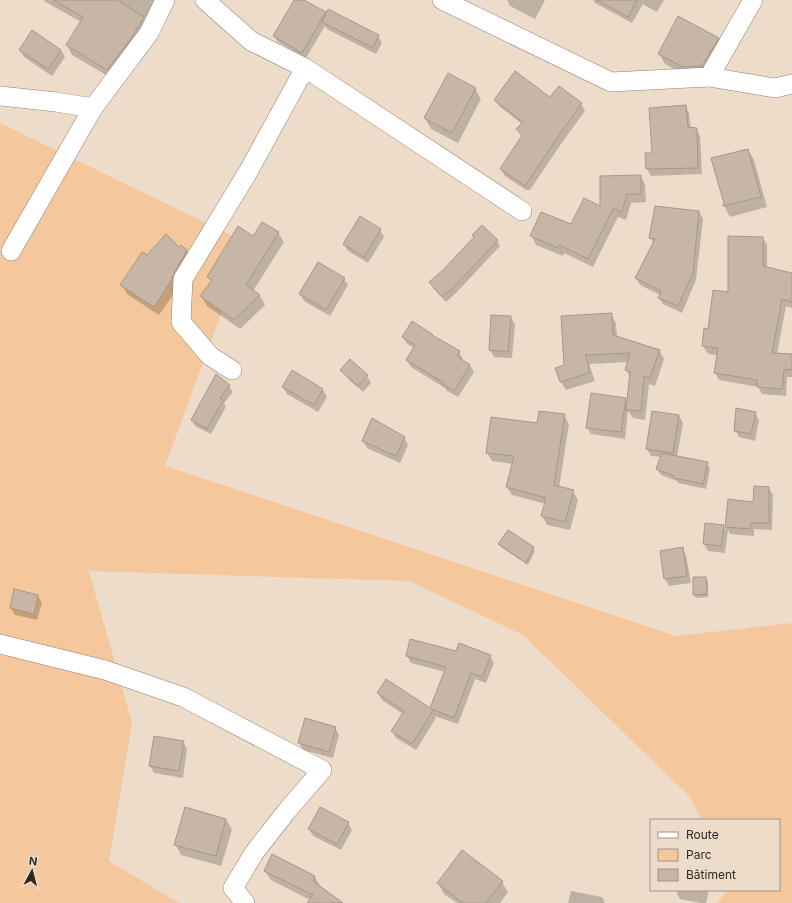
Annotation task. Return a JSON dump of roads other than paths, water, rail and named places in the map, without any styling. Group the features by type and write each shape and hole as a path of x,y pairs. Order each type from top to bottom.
{"street":[{"path":"11,251 93,108 149,33 166,0"},
{"path":"205,0 251,41 305,68 522,211"},
{"path":"442,0 611,82 709,77 775,88 792,84"},
{"path":"709,77 754,0"},
{"path":"232,370 210,356 181,322 183,279 248,172 305,68"},
{"path":"0,96 56,102 93,108"},
{"path":"0,644 105,670 183,697 322,770 286,812 254,853 233,888 244,903"}]}
